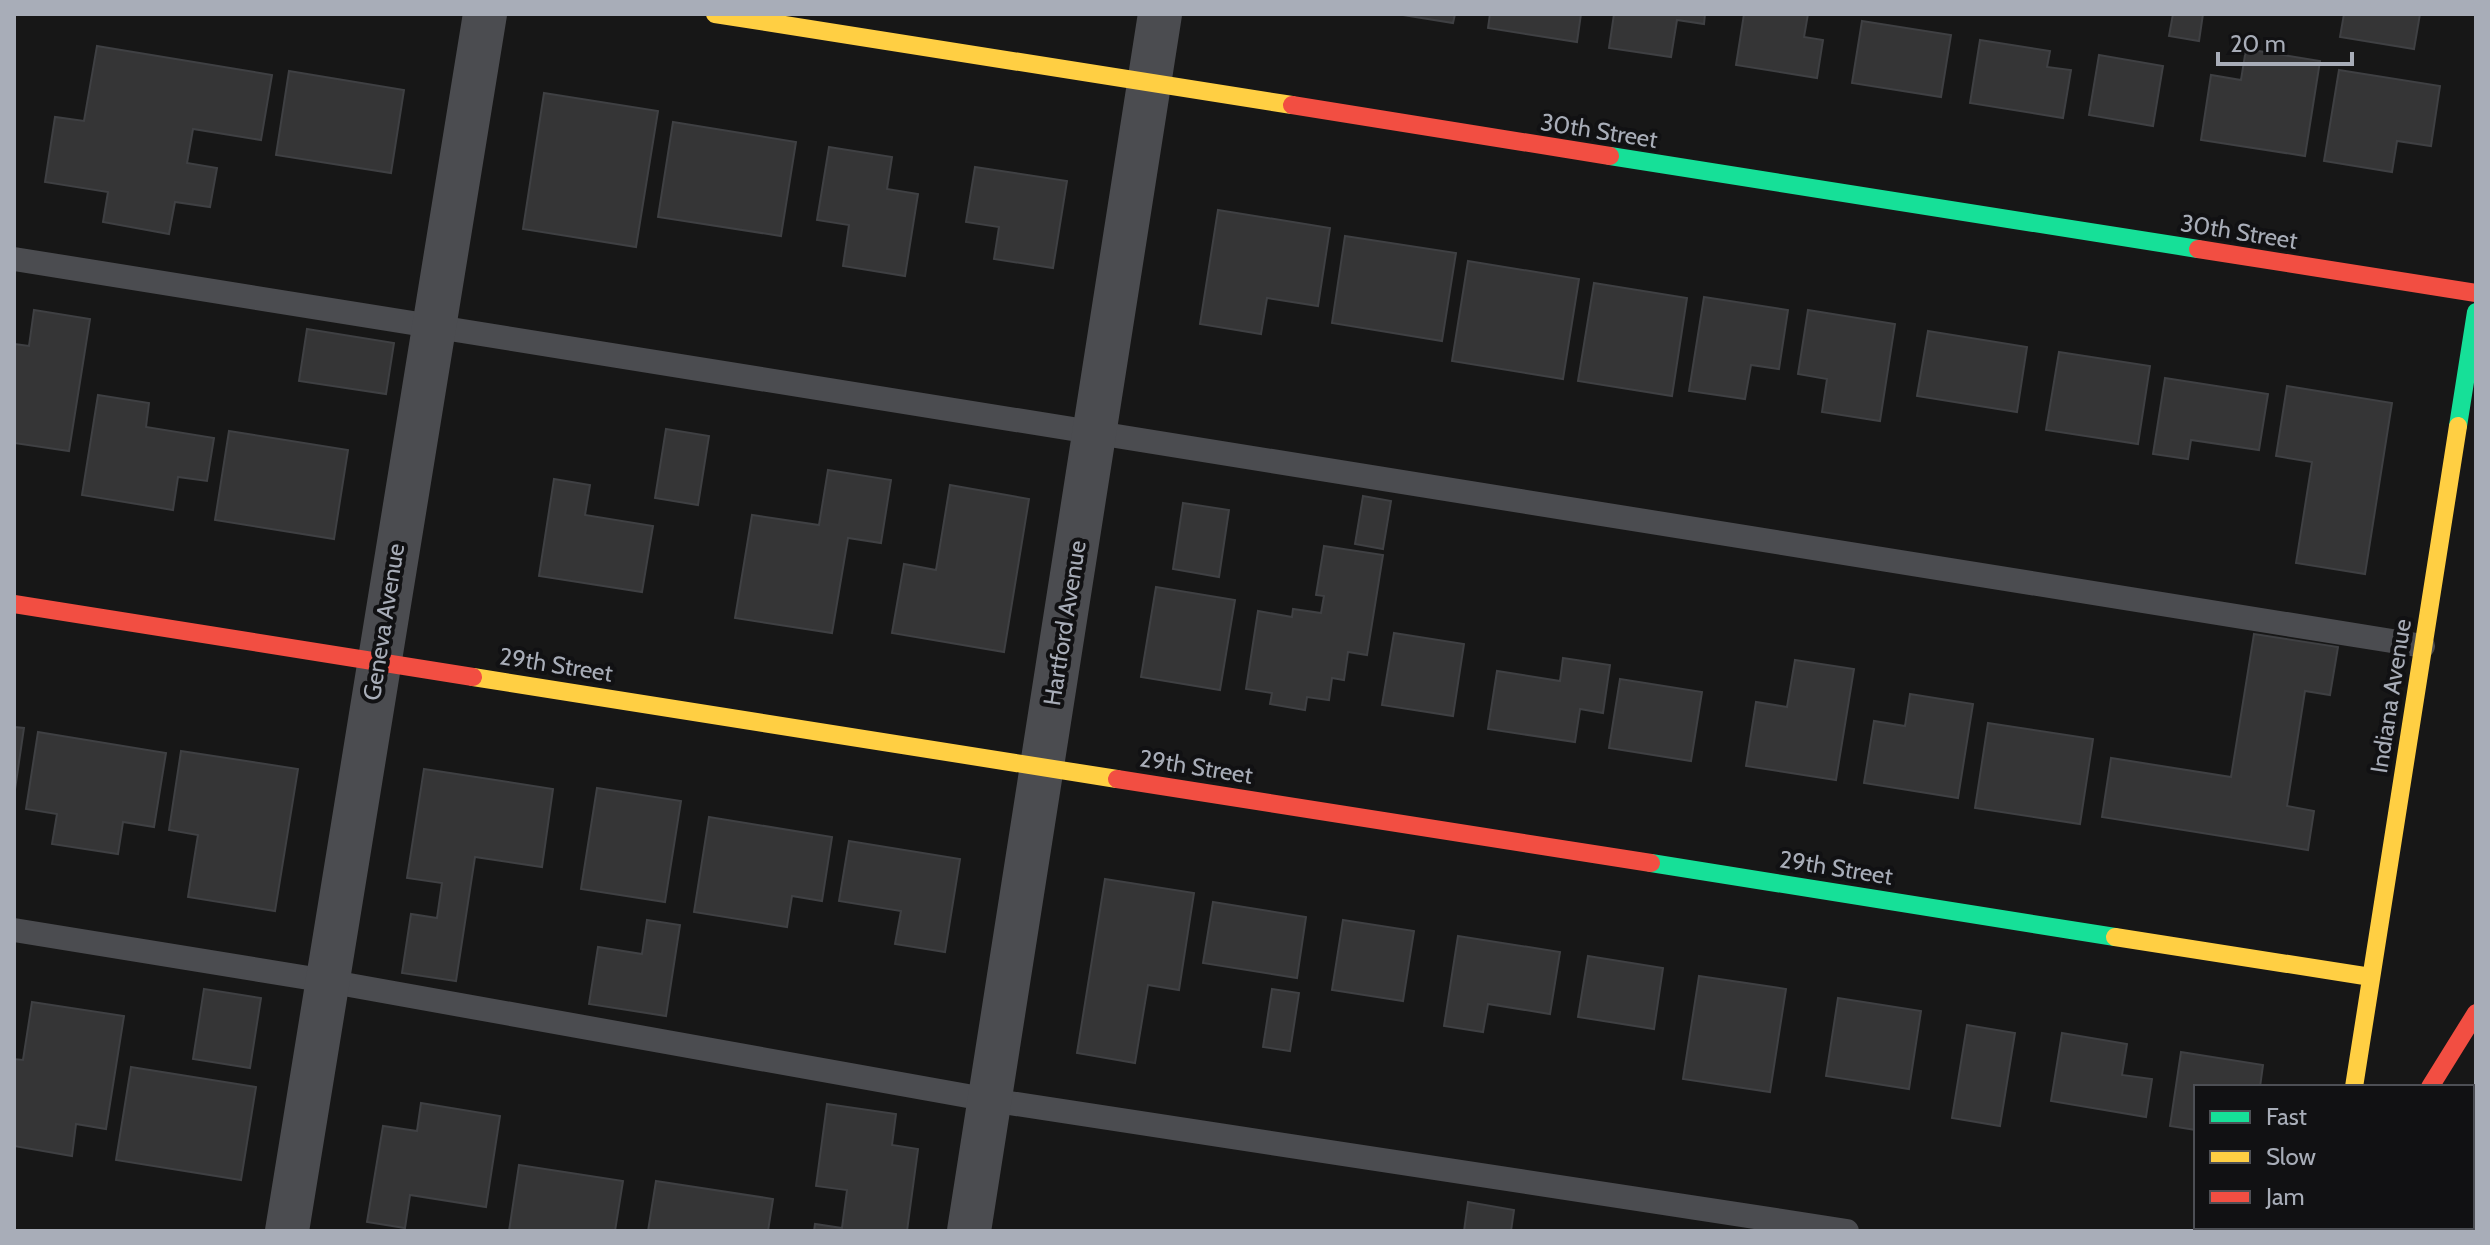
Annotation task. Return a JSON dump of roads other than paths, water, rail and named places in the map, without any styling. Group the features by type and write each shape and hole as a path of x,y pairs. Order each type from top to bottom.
{"street":[{"name":"Geneva Avenue","path":"287,1231 377,661 485,14"},
{"name":"30th Street","path":"715,14 2476,293"},
{"name":"Hartford Avenue","path":"969,1231 1160,14"},
{"name":"Indiana Avenue","path":"2354,1085 2476,312"},
{"name":"29th Street","path":"14,604 2371,977"},
{"path":"2431,1085 2476,1013"}],"lane":[{"path":"14,259 1095,430 2423,646"},
{"path":"14,930 327,981 990,1100 1847,1231"}]}
